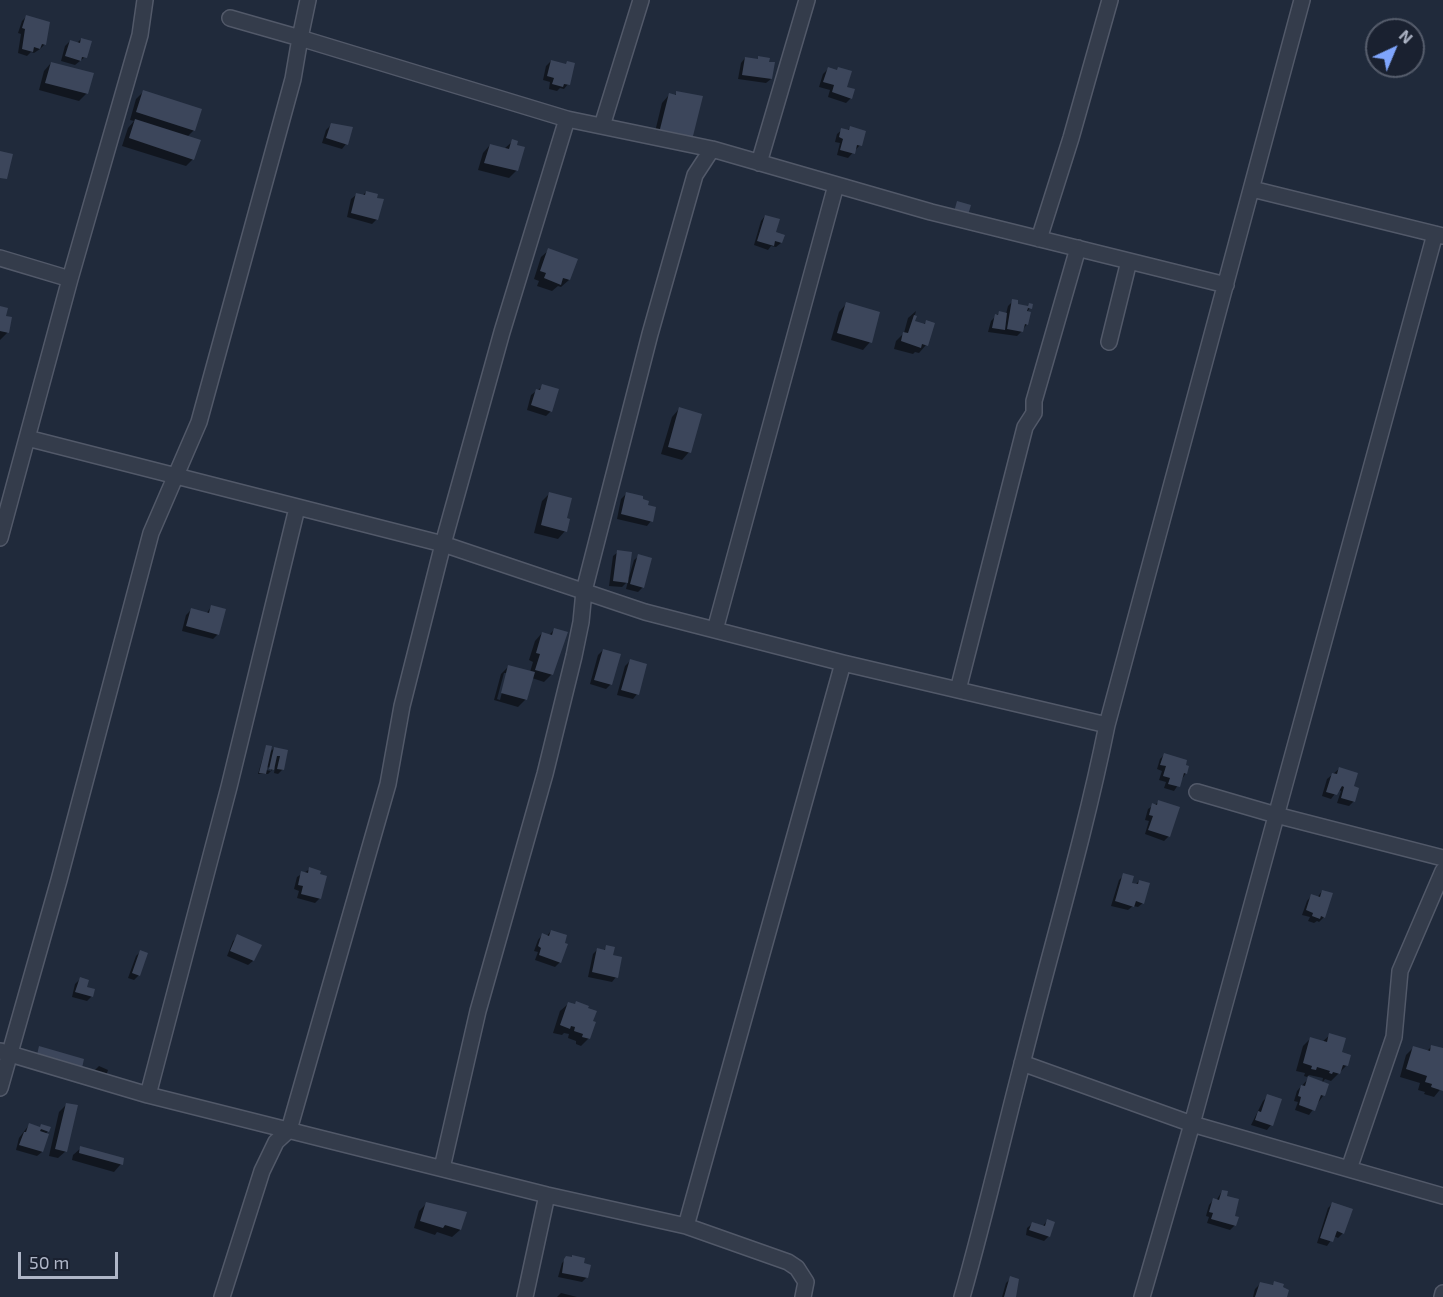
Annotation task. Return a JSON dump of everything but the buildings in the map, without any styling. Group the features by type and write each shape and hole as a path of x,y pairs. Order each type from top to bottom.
{"street":[{"path":"0,538 70,279 140,35 145,0"},
{"path":"0,1088 5,1052 59,879 152,533 199,422 212,380 292,79 308,0"},
{"path":"602,126 641,0"},
{"path":"759,163 807,0"},
{"path":"1039,239 1110,0"},
{"path":"962,1297 1080,846 1107,725 1302,0"},
{"path":"230,18 567,119 712,149 931,212 1226,285"},
{"path":"222,1297 262,1171 276,1142 289,1130 388,784 402,706 442,544 502,332 567,119"},
{"path":"442,1168 478,1011 553,742 581,622 584,591 650,334 695,175 712,149"},
{"path":"716,630 836,185"},
{"path":"1142,1297 1439,235 1252,189"},
{"path":"958,690 1025,427 1034,413 1034,401 1078,249"},
{"path":"0,258 70,279"},
{"path":"1108,342 1129,261"},
{"path":"27,438 176,478 442,544 645,612 843,663 1107,725"},
{"path":"148,1095 229,787 297,508"},
{"path":"686,1226 843,663"},
{"path":"1197,792 1443,858"},
{"path":"1349,1169 1394,1037 1400,971 1443,871"},
{"path":"5,1052 148,1095 547,1196 686,1226 768,1254 797,1268 806,1282 803,1297"},
{"path":"1022,1063 1192,1124 1443,1196"},
{"path":"525,1297 547,1196"}]}
